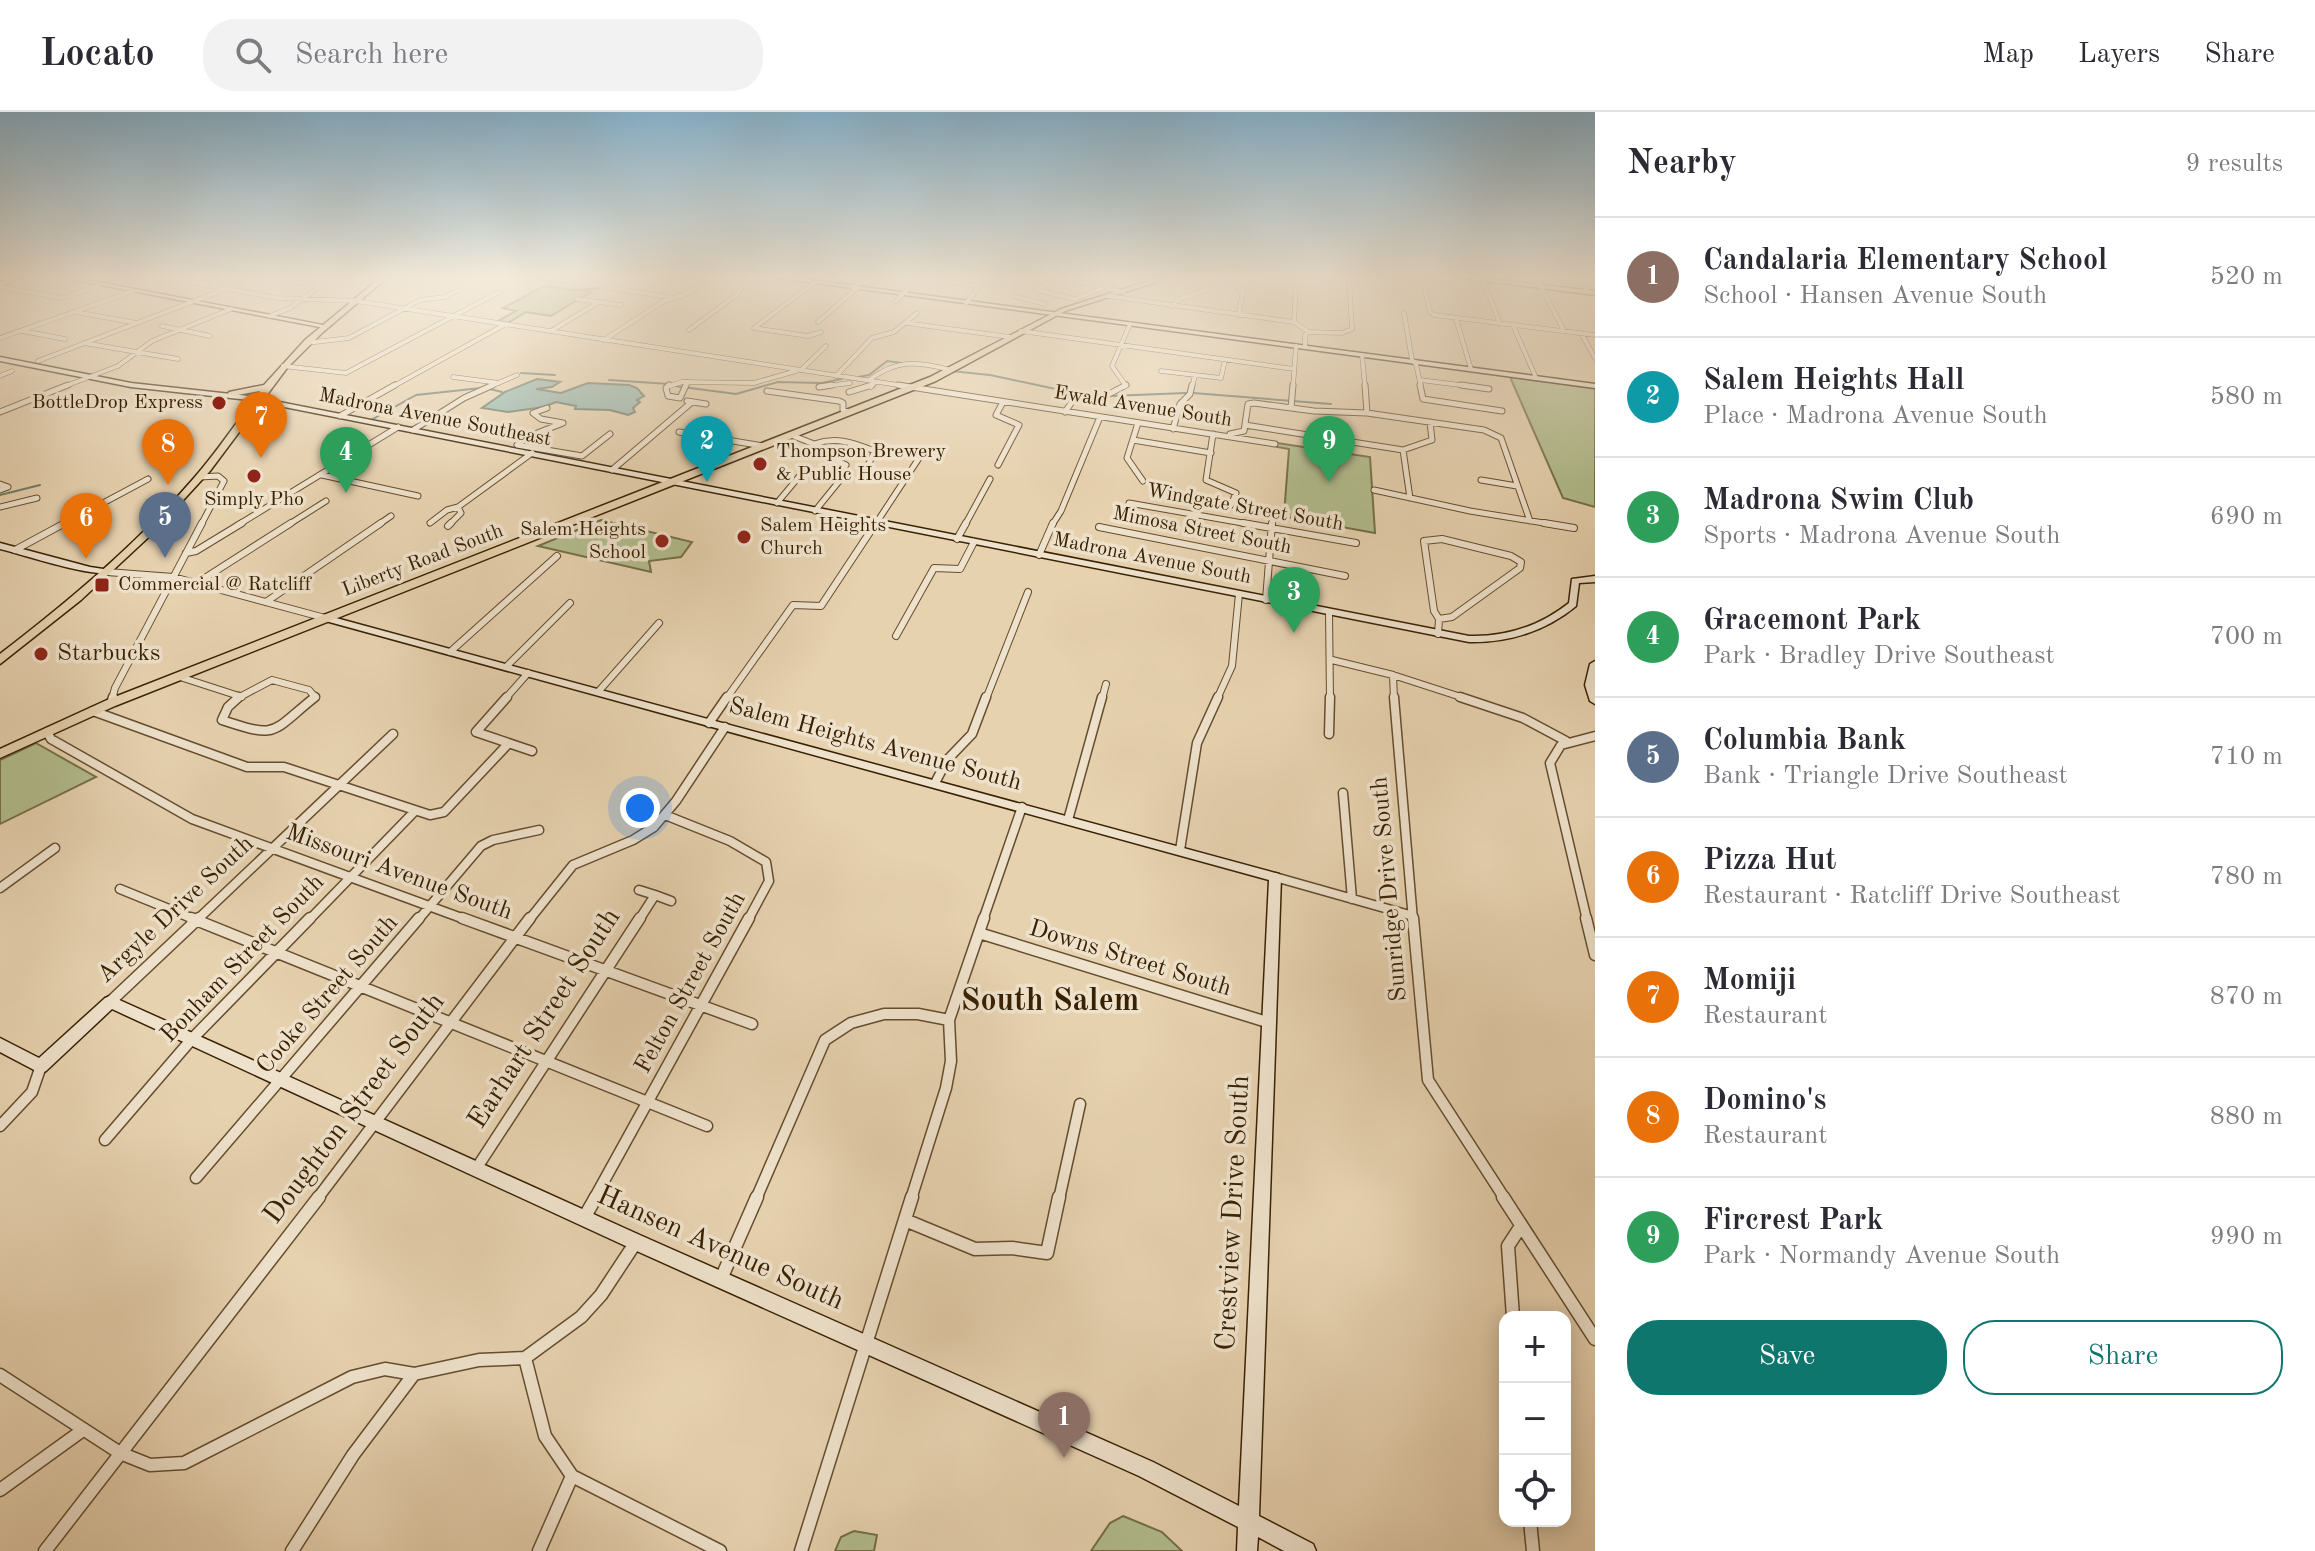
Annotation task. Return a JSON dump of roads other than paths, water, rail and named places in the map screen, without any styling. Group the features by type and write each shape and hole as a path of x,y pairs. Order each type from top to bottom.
{"main road":[{"path":"0,660 107,572 200,477 267,386 305,344"},
{"name":"Liberty Road South","path":"0,754 177,676 911,388 997,344"},
{"path":"232,394 267,386"}],"street":[{"path":"38,361 84,344"},
{"path":"85,344 178,359"},
{"path":"0,412 123,363 147,344"},
{"path":"283,366 343,373 400,344"},
{"path":"340,416 469,344"},
{"path":"631,344 872,383"},
{"path":"836,376 866,344"},
{"path":"1115,344 1294,369"},
{"path":"1282,344 1595,386"},
{"path":"1410,344 1424,399 1502,411"},
{"path":"1464,344 1471,369"},
{"path":"1521,344 1536,378"},
{"path":"1065,412 1076,396 1109,394 1126,386 1112,368 1121,345"},
{"path":"706,404 669,397 666,386 688,382 756,383 799,370 826,346"},
{"path":"1291,408 1296,346"},
{"path":"1593,351 1595,358"},
{"path":"1362,355 1367,413"},
{"name":"Madrona Avenue Southeast","path":"0,359 143,386 232,394 615,467 673,482"},
{"path":"1161,371 1221,378 1225,360"},
{"path":"739,365 752,363"},
{"path":"849,392 872,383 885,367 923,364 951,370"},
{"path":"0,376 12,371"},
{"path":"413,430 464,398 517,375"},
{"path":"1173,429 1180,404 1190,394 1195,375"},
{"path":"453,377 499,383"},
{"path":"1420,380 1489,389"},
{"path":"678,399 688,382"},
{"path":"819,387 845,382 872,383"},
{"name":"Ewald Avenue South","path":"872,383 1275,444"},
{"path":"767,391 839,401 843,410 849,412"},
{"path":"615,467 692,402"},
{"path":"998,465 1019,425 1016,421 996,415 1003,402"},
{"path":"1223,434 1242,432 1250,403 1367,413 1495,433 1501,438 1530,521"},
{"path":"547,408 533,413 563,423 517,444 538,453 582,456 610,434"},
{"path":"1039,555 1100,417"},
{"path":"1245,425 1403,450 1432,440 1430,422"},
{"path":"1138,423 1127,458 1143,481"},
{"path":"186,553 196,551 398,427"},
{"path":"679,432 763,446"},
{"path":"1213,434 1206,480 1236,493 1231,505"},
{"path":"791,435 814,444 831,439 875,451 869,463"},
{"path":"1133,440 1211,453"},
{"path":"709,723 793,605 821,606 925,449"},
{"path":"1403,450 1410,498"},
{"path":"430,523 538,453"},
{"path":"815,511 845,474 842,470 846,465 821,453"},
{"path":"777,503 802,473"},
{"path":"321,475 418,496"},
{"path":"111,703 111,695 224,481 218,476 200,477"},
{"path":"15,550 148,479"},
{"path":"957,539 990,479"},
{"path":"1481,480 1517,486"},
{"name":"Madrona Avenue South","path":"673,482 1478,640 1507,635 1559,615 1573,604 1575,581 1595,579"},
{"path":"1374,490 1574,528"},
{"path":"0,507 37,498"},
{"path":"197,583 326,501"},
{"name":"Windgate Street South","path":"1129,503 1356,543"},
{"path":"448,526 461,513 458,507"},
{"path":"1266,600 1273,515"},
{"path":"266,602 391,516"},
{"name":"Mimosa Street South","path":"1099,527 1345,576"},
{"path":"1438,634 1439,619 1434,611 1424,541 1430,538 1511,556 1521,562 1520,568 1452,617 1439,619"},
{"path":"896,636 934,568 960,569 974,542"},
{"path":"0,546 90,570 173,577 325,618"},
{"path":"450,652 557,556"},
{"path":"935,783 947,760 972,734 1028,592"},
{"path":"1180,850 1197,743 1232,666 1239,594"},
{"path":"506,667 570,603"},
{"path":"1329,612 1332,660 1329,734"},
{"name":"Salem Heights Avenue South","path":"325,618 1413,916"},
{"path":"598,692 659,623"},
{"path":"1332,660 1393,675 1523,718 1566,741"},
{"path":"1595,664 1590,685 1595,701"},
{"path":"528,673 476,732 532,751"},
{"name":"Sunridge Drive South","path":"1393,675 1426,1072 1437,1096 1595,1339"},
{"path":"177,676 242,697 272,680 315,694 313,700 280,727 266,734 222,720 227,708 242,697"},
{"path":"1068,820 1106,684"},
{"path":"93,711 247,767 284,767 438,816 508,744"},
{"name":"Doughton Street South","path":"45,1551 571,865 642,836 665,815 725,727"},
{"name":"Missouri Avenue South","path":"47,732 51,739 178,812 752,1024"},
{"name":"Argyle Drive South","path":"0,1126 32,1092 41,1066 393,734"},
{"path":"1595,736 1566,741 1551,756 1550,774 1595,955"},
{"path":"1343,793 1352,899"},
{"path":"801,1551 946,1088 951,1061 949,1020 1022,807"},
{"name":"Bonham Street South","path":"105,1140 191,1040 415,811"},
{"name":"Felton Street South","path":"584,1218 769,881 766,862 741,846 665,815"},
{"name":"Cooke Street South","path":"196,1178 486,842 539,830"},
{"path":"0,888 55,848"},
{"name":"Crestview Drive South","path":"1247,1551 1275,877"},
{"path":"120,889 707,1126"},
{"name":"Earhart Street South","path":"639,890 671,901"},
{"name":"Earhart Street South","path":"476,1170 655,895"},
{"name":"Downs Street South","path":"979,933 1270,1023"},
{"name":"Hansen Avenue South","path":"110,1002 720,1280 1146,1469 1306,1551"},
{"path":"720,1280 825,1040 843,1025 880,1014 924,1014 949,1020"},
{"path":"0,1045 41,1066"},
{"path":"905,1220 975,1249 1012,1248 1047,1253 1080,1104"},
{"path":"1513,1311 1508,1246 1521,1226"},
{"path":"0,1375 120,1453 150,1465 184,1463 352,1377 385,1369 414,1374 479,1360 525,1358 591,1306 636,1242"},
{"path":"525,1358 538,1420 555,1460 572,1476 720,1551"},
{"path":"292,1551 353,1455 414,1374"},
{"path":"0,1490 83,1430"},
{"path":"539,1551 572,1476"},
{"path":"1531,1527 1533,1551"}],"water":[{"path":"537,379 560,382 552,387 536,389 561,393 588,383 629,385 644,396 637,400 640,402 633,408 635,412 628,415 610,410 575,409 576,406 556,402 544,407 508,412 482,408 505,392"}],"waterway":[{"path":"858,377 869,375 887,361 902,363"},
{"path":"951,371 990,375 1079,394"},
{"path":"521,373 555,375"},
{"path":"675,386 736,394 778,382 821,383 842,379"},
{"path":"609,380 669,384"},
{"path":"371,420 416,395 481,388"},
{"path":"490,389 502,392"},
{"path":"1109,396 1186,393"},
{"path":"1193,393 1331,404"},
{"path":"0,495 40,485"}],"place":[{"name":"BottleDrop Express","path":"219,403"},
{"name":"Momiji","path":"261,458"},
{"name":"Thompson Brewery & Public House","path":"760,464"},
{"name":"Simply Pho","path":"254,476"},
{"name":"Salem Heights Hall","path":"707,482"},
{"name":"Fircrest Park","path":"1329,482"},
{"name":"Domino's","path":"168,485"},
{"name":"Gracemont Park","path":"346,493"},
{"name":"Salem Heights Church","path":"744,537"},
{"name":"Salem Heights School","path":"662,541"},
{"name":"Columbia Bank","path":"165,558"},
{"name":"Pizza Hut","path":"86,559"},
{"name":"Commercial @ Ratcliff","path":"102,585"},
{"name":"Madrona Swim Club","path":"1294,633"},
{"name":"Starbucks","path":"41,654"},
{"name":"Candalaria Elementary School","path":"1064,1458"}],"district":[{"name":"South Salem","path":"1050,1002"}]}
